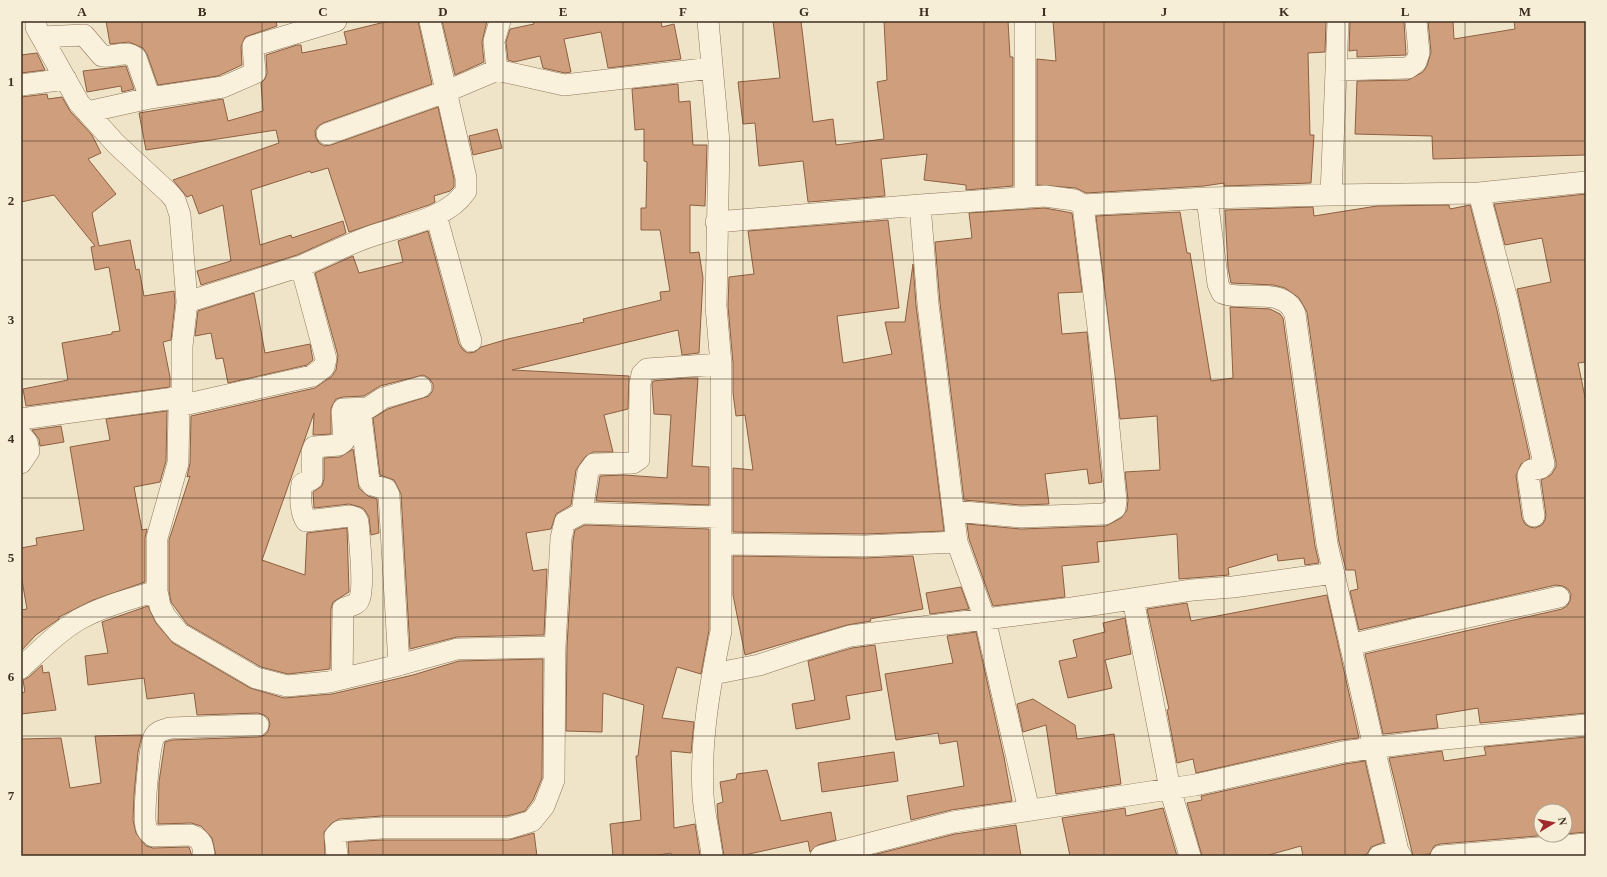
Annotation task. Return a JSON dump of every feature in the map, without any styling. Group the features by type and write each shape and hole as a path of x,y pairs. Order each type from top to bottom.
{"street":[{"path":"87,112 150,98 224,87 255,72 253,46 336,21"},
{"path":"187,302 301,266 365,238 436,215 451,208 466,191 466,178 445,92 430,21"},
{"path":"497,70 494,41 500,21"},
{"path":"708,21 719,142 716,222 716,306 721,364 720,517 722,544 721,631 703,743 703,796 712,856"},
{"path":"1025,21 1025,198"},
{"path":"1330,195 1338,21"},
{"path":"1336,70 1408,68 1416,62 1419,53 1416,21"},
{"path":"39,29 84,35 102,56 127,53 133,55 136,58 150,98"},
{"path":"39,29 79,103 116,144 169,193 175,200 180,215 187,302 182,346 178,463 157,538 157,591 160,606 165,616 179,632 256,678 286,686 299,686 400,666 457,649 555,647"},
{"path":"327,134 445,92 497,70 564,85 712,68"},
{"path":"21,84 66,79"},
{"path":"716,222 1025,198 1056,197 1074,200 1083,205 1207,198 1478,193 1586,182"},
{"path":"1478,193 1508,303 1544,464 1541,468 1531,470 1528,475 1534,516"},
{"path":"1207,198 1218,284 1222,292 1280,298 1289,304 1295,314 1327,544 1374,747 1393,854"},
{"path":"920,205 928,304 957,542 985,619 1029,810"},
{"path":"953,511 1021,517 1105,514 1115,508 1116,501 1104,376 1083,205"},
{"path":"436,215 471,341"},
{"path":"21,419 181,402 312,376 324,367 326,359 301,266"},
{"path":"582,513 588,472 594,464 633,463 639,459 640,384 642,374 647,369 721,364"},
{"path":"342,678 343,612 344,609 356,603 360,597 361,557 358,522 356,518 350,516 306,521 303,514 302,484 310,481 313,476 313,448 342,444 344,441 342,410 360,409 373,406 383,398 421,387"},
{"path":"360,409 369,481 372,485 386,489 389,495 400,666"},
{"path":"21,435 27,442 29,451 21,463"},
{"path":"337,856 335,836 340,831 382,828 509,828 532,821 544,806 554,780 555,647 561,538 565,522 582,513 720,517"},
{"path":"722,544 865,546 957,542"},
{"path":"713,674 759,665 850,636 1334,573"},
{"path":"21,668 45,644 78,620 114,604 157,591"},
{"path":"1350,645 1559,597"},
{"path":"1133,599 1170,789 1190,856"},
{"path":"204,856 203,845 200,839 196,837 191,835 153,836 148,831 146,818 150,751 154,736 161,731 170,728 258,725"},
{"path":"822,856 953,822 1170,789 1288,766 1343,752 1425,740 1586,725"},
{"path":"1441,856 1586,844"}],"building":[{"path":"106,21 276,21 277,26 245,37 241,47 242,65 218,76 158,85 147,54 143,48 129,42 110,44"},
{"path":"389,21 418,21 432,84 323,123 318,126 315,131 316,138 319,143 324,146 331,145 438,107 454,179 454,187 450,191 434,196 435,202 429,205 349,232 328,168 311,173 310,171 251,190 260,245 291,235 292,238 343,221 346,233 297,255 201,285 197,271 231,261 223,205 199,214 192,195 187,197 173,180 279,143 276,130 146,150 139,113 223,99 228,121 263,111 261,83 265,79 267,73 266,55 297,45 301,45 302,53 347,44 344,32"},
{"path":"442,21 487,21 482,42 484,62 455,75"},
{"path":"533,21 661,21 662,27 674,24 681,59 608,68 601,32 564,39 571,72 565,73 543,68 540,56 514,62 508,60 506,42 510,29 534,24"},
{"path":"773,21 801,21 813,122 833,119 836,145 884,139 877,82 887,80 884,21 1008,21 1010,57 1013,57 1013,186 966,190 966,185 924,180 927,154 881,159 885,196 808,202 803,161 759,166 755,123 743,124 738,82 780,78"},
{"path":"1053,21 1326,21 1325,52 1308,53 1310,135 1314,135 1311,183 1224,186 1224,183 1204,186 1086,193 1076,188 1037,185 1037,59 1056,61"},
{"path":"1350,21 1404,21 1406,55 1357,57 1357,50 1349,51"},
{"path":"1428,21 1453,21 1454,39 1515,29 1514,21 1586,21 1586,155 1433,159 1432,136 1355,134 1357,81 1408,80 1423,72 1427,66 1431,52"},
{"path":"37,53 45,70 21,73 21,55"},
{"path":"126,66 134,89 122,92 121,86 87,92 83,71"},
{"path":"678,84 679,102 690,101 693,145 707,145 705,206 690,205 690,253 699,252 703,278 699,353 682,355 678,330 512,370 629,376 628,409 604,415 613,452 593,452 585,457 576,470 571,505 556,514 551,529 526,533 533,571 547,569 544,635 457,637 410,649 401,494 394,480 380,475 373,418 388,409 429,396 433,390 433,384 429,378 423,375 380,386 364,396 343,397 336,399 331,408 331,434 313,435 314,413 262,560 305,575 307,533 347,528 349,592 333,602 331,609 330,669 288,674 261,667 187,624 171,602 169,590 169,540 190,476 187,477 190,463 191,416 315,388 332,376 336,370 338,356 315,273 353,256 359,273 403,262 398,241 428,231 459,344 463,350 468,353 475,352 481,347 508,339 584,322 583,319 661,300 660,292 670,291 660,230 641,230 641,208 646,208 647,162 644,161 644,129 635,130 632,89"},
{"path":"47,94 48,99 62,97 70,111 92,135 101,153 88,159 116,194 92,213 99,246 130,240 136,270 139,269 144,296 174,291 175,302 171,340 163,342 170,377 170,387 26,406 23,389 68,380 62,343 112,334 112,332 120,331 109,267 95,270 91,247 95,246 54,195 21,202 21,97"},
{"path":"497,129 502,148 473,155 469,136"},
{"path":"1586,194 1586,362 1578,363 1586,402 1586,713 1480,723 1478,708 1436,715 1438,728 1383,734 1365,654 1562,609 1567,606 1570,601 1571,594 1568,589 1563,586 1556,585 1359,630 1350,591 1358,589 1355,570 1346,570 1339,542 1307,312 1299,298 1285,288 1274,285 1231,283 1228,268 1225,210 1313,207 1314,216 1377,206 1449,205 1450,209 1470,205 1496,306 1530,458 1521,464 1516,476 1522,518 1525,524 1535,528 1542,525 1546,515 1541,480 1551,475 1556,467 1556,462 1517,289 1551,282 1542,238 1505,245 1494,204"},
{"path":"1045,208 1072,213 1082,292 1058,293 1062,334 1087,332 1102,482 1089,484 1087,469 1045,474 1049,504 1021,505 964,500 940,303 935,242 972,238 969,213"},
{"path":"1180,212 1187,253 1190,253 1211,381 1233,378 1230,307 1270,309 1280,314 1283,318 1315,546 1319,563 1305,565 1304,558 1278,561 1277,554 1228,568 1229,575 1179,579 1177,534 1097,542 1099,562 1062,566 1065,597 993,606 969,539 967,524 1021,529 1106,526 1121,518 1127,510 1128,500 1125,472 1160,470 1157,416 1120,419 1096,216"},
{"path":"888,220 899,308 837,316 843,363 892,354 885,322 905,322 913,264 916,305 944,531 865,534 733,532 733,468 753,470 745,415 736,416 733,393 733,363 728,306 729,277 754,274 748,231"},
{"path":"254,293 265,353 310,344 313,360 307,365 228,383 223,358 216,359 211,333 195,336 198,311"},
{"path":"698,378 692,466 709,467 709,505 596,501 600,476 624,475 667,478 671,415 654,414 652,385 653,381"},
{"path":"167,411 166,461 160,482 134,487 142,530 147,529 145,538 145,582 93,600 59,617 59,619 36,635 21,651 21,610 27,609 21,575 21,548 37,545 36,538 84,530 70,447 110,440 106,419"},
{"path":"61,426 64,442 40,446 39,439 32,430"},
{"path":"353,449 359,488 368,496 377,499 379,533 371,535 369,517 364,509 360,507 349,504 314,508 313,492 322,486 324,479 324,458 340,457"},
{"path":"585,525 709,529 709,630 701,674 677,667 662,718 694,722 691,753 671,751 674,828 695,824 700,856 672,856 671,853 652,856 613,856 610,824 641,820 636,756 638,756 644,705 603,693 602,732 566,731 567,647 573,540 575,530"},
{"path":"733,556 865,558 913,556 923,609 870,619 871,621 847,625 745,655 733,595"},
{"path":"961,587 969,609 930,614 926,593"},
{"path":"1327,595 1359,738 1340,740 1196,773 1193,759 1177,763 1167,710 1169,709 1147,609 1187,603 1191,621"},
{"path":"148,606 156,623 173,643 250,688 284,698 332,694 413,675 459,661 543,659 542,778 533,800 525,811 507,816 382,816 339,819 332,823 324,832 325,856 216,856 212,838 201,826 191,823 158,824 159,782 165,742 172,740 259,737 265,735 270,724 268,718 258,713 197,715 194,693 147,699 144,678 88,685 85,656 108,653 102,622"},
{"path":"1125,618 1131,654 1105,660 1112,688 1068,698 1059,661 1077,657 1073,640 1105,632 1103,623"},
{"path":"976,632 1004,757 1012,801 951,810 911,820 907,796 964,786 957,741 940,744 938,733 896,740 885,674 953,663 947,636"},
{"path":"875,645 882,690 846,696 850,719 796,729 792,704 815,700 808,661 852,648"},
{"path":"42,665 43,673 49,672 56,710 21,714 21,693 25,692 23,680 29,677"},
{"path":"1033,699 1075,725 1077,739 1114,734 1121,784 1056,794 1046,725 1023,732 1017,704"},
{"path":"142,735 138,752 134,795 133,820 136,833 146,846 153,848 189,847 192,856 21,856 21,739 61,738 70,788 101,783 95,736"},
{"path":"1586,737 1586,832 1573,833 1573,803 1533,803 1533,836 1440,844 1434,846 1430,854 1413,856 1389,758 1442,751 1444,761 1486,755 1484,747"},
{"path":"894,752 898,781 822,792 818,763"},
{"path":"1365,761 1384,842 1371,847 1367,854 1361,856 1303,856 1301,846 1265,856 1202,856 1187,803 1202,800 1201,796 1345,764"},
{"path":"767,770 781,821 831,812 836,840 818,845 810,852 808,841 740,856 724,856 717,804 723,802 720,782 736,779 737,774"},
{"path":"1125,808 1126,816 1163,808 1177,856 1070,856 1062,818"},
{"path":"1016,825 1021,856 869,856 955,834"},
{"path":"534,833 537,856 349,856 348,842 382,840 509,840"}]}
